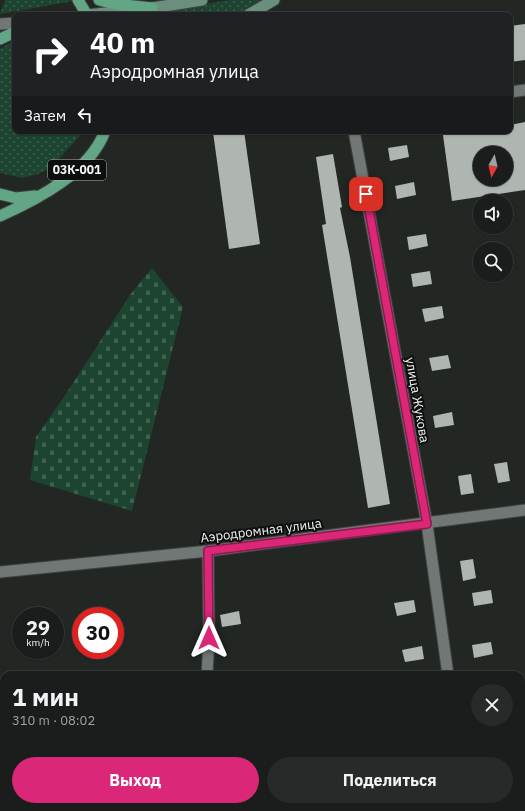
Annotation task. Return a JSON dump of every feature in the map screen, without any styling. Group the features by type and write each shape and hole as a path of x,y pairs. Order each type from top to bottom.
{"main road":[{"path":"78,0 84,12"},
{"path":"99,0 115,4 152,8"},
{"path":"114,12 202,0"},
{"path":"253,12 274,0"},
{"path":"0,40 12,34"},
{"name":"03К-001","path":"0,216 42,195 68,179 92,153 104,134"},
{"name":"03К-001","path":"0,194 16,198 42,195"}],"street":[{"path":"0,24 12,23"},
{"path":"513,92 525,90"},
{"name":"улица Жукова","path":"355,134 427,524 447,671"},
{"name":"Аэродромная улица","path":"0,572 208,551 427,524 525,510"},
{"path":"207,671 209,638 208,551"}],"green space":[{"path":"5,0 73,0 73,1 0,14"},
{"path":"231,0 262,0 240,12 149,12"},
{"path":"12,42 12,134 81,134 51,168 38,174 22,178 0,173 0,49"},
{"path":"152,268 183,307 132,511 30,480 36,437 66,394 130,295"}],"building":[{"path":"525,24 525,60 513,62 513,26"},
{"path":"525,122 525,190 498,194 473,194 473,198 452,201 443,135 513,134 513,124"},
{"path":"213,134 244,134 260,244 229,249"},
{"path":"407,145 409,157 390,161 388,148"},
{"path":"333,154 342,207 340,208 350,257 390,504 368,508 322,225 326,224 316,157"},
{"path":"414,182 416,195 397,199 395,186"},
{"path":"426,234 428,246 409,250 407,237"},
{"path":"430,271 432,284 413,287 411,274"},
{"path":"442,306 444,318 425,322 422,309"},
{"path":"448,355 451,368 432,371 429,358"},
{"path":"452,412 454,425 435,428 433,416"},
{"path":"507,462 510,481 498,483 494,464"},
{"path":"471,474 474,493 461,495 458,476"},
{"path":"473,559 476,578 463,581 460,561"},
{"path":"491,590 493,603 474,606 472,593"},
{"path":"414,600 416,612 397,616 394,603"},
{"path":"239,611 241,624 222,627 220,615"},
{"path":"491,642 493,654 474,658 472,645"},
{"path":"422,646 424,659 405,662 402,650"}],"route":[{"path":"209,638 208,551 427,524 366,194"}]}
